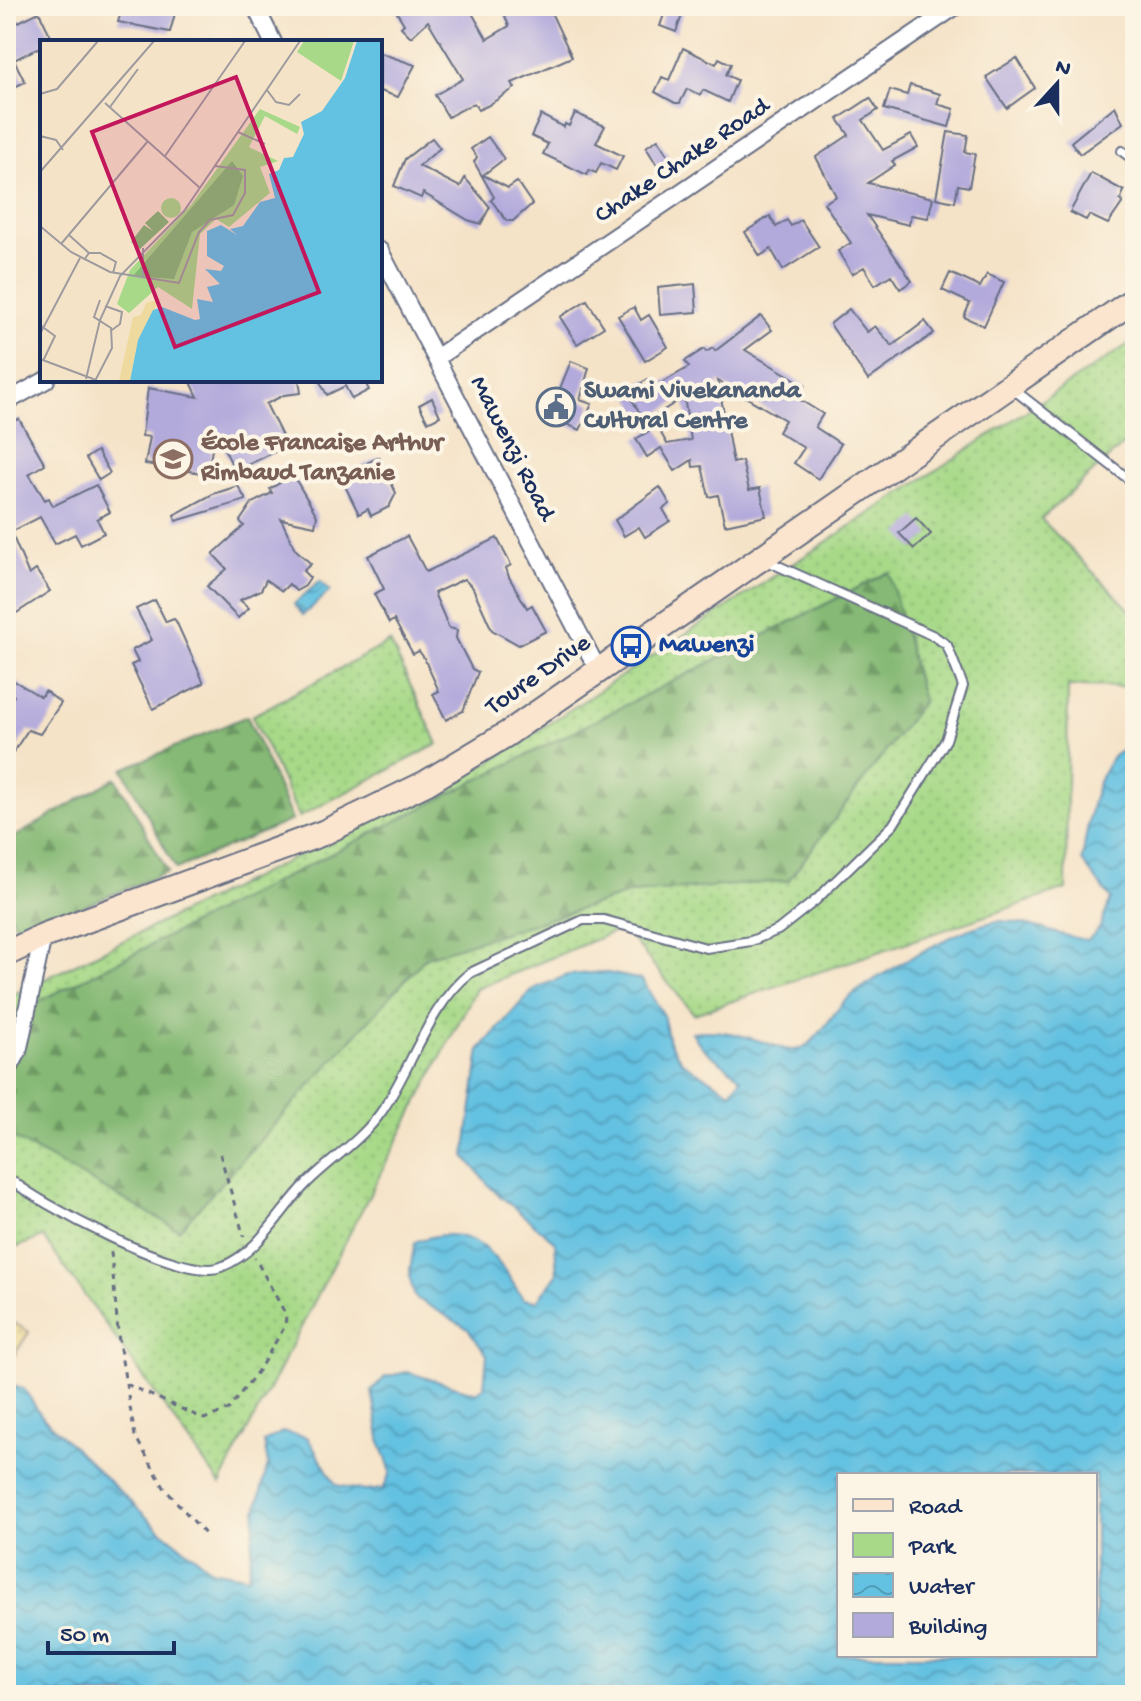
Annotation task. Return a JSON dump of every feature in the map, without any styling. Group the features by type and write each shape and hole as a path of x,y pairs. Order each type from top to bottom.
{"street":[{"path":"255,6 272,40"},
{"name":"Chake Chake Road","path":"436,358 956,6"},
{"name":"Mawenzi Road","path":"382,255 598,670"},
{"name":"Toure Drive","path":"6,954 43,936 323,833 426,783 507,734 758,557 1135,299"},
{"path":"6,402 42,382"},
{"path":"6,1074 18,1052 43,936"}],"lane":[{"path":"1122,151 1135,161"},
{"path":"1009,386 1135,484"},
{"path":"6,1176 38,1199 152,1256 195,1269 221,1267 250,1250 284,1206 380,1113 441,1007 457,983 470,973 583,920 618,923 706,948 751,941 778,930 893,825 946,740 963,686 957,664 947,645 934,636 758,557"}],"path":[{"path":"126,1384 204,1419 228,1410 260,1368 285,1326 286,1315 240,1229 220,1154"},
{"path":"101,1231 113,1255 119,1343 135,1436 165,1489 206,1535"}],"green space":[{"path":"1135,340 1135,434 1041,519 1135,615 1135,687 1068,686 1066,889 694,1014 623,928 476,989 220,1484 43,1237 6,1251 6,998 487,764"},
{"path":"889,572 923,701 788,881 632,893 426,957 179,1230 6,1134 6,1018"},
{"path":"390,642 438,744 299,817 252,716"},
{"path":"247,716 292,820 176,869 123,769"},
{"path":"116,778 168,872 19,932 6,907 6,842"}],"sand":[{"path":"6,1318 29,1332 6,1368"}],"water":[{"path":"320,581 330,591 303,615 294,604"},
{"path":"1135,746 1135,1695 6,1695 6,1384 24,1389 43,1418 157,1527 212,1570 248,1577 256,1511 268,1464 264,1442 282,1432 307,1437 336,1485 365,1491 383,1489 391,1472 381,1444 372,1391 385,1377 407,1372 477,1393 484,1387 487,1355 468,1329 415,1297 409,1276 415,1242 435,1236 468,1238 481,1245 503,1268 523,1299 537,1301 557,1274 555,1242 492,1189 465,1156 480,1049 533,989 568,975 603,972 642,980 663,1014 669,1042 682,1062 731,1092 741,1079 708,1053 692,1032 731,1034 794,1050 816,1037 840,1006 859,990 899,964 969,929 1004,921 1088,940 1099,929 1111,899 1082,861 1100,780 1113,757"}],"building":[{"path":"123,6 149,10 150,6 177,6 170,32 118,22"},
{"path":"393,6 468,6 487,39 509,26 501,6 548,6 572,57 512,83 515,88 487,106 478,110 474,103 448,117 435,95 463,79 428,21 411,37 401,27 404,24"},
{"path":"667,6 684,10 676,32 660,26"},
{"path":"39,12 53,40 40,40 40,47 14,60 25,82 6,91 6,28"},
{"path":"683,48 716,64 719,58 731,64 726,75 737,80 728,102 703,90 700,95 687,89 680,103 655,92 662,77 669,80"},
{"path":"382,54 415,65 398,97 382,92"},
{"path":"1017,58 1035,88 1007,108 986,77"},
{"path":"910,85 940,94 937,104 954,109 949,127 884,109 890,90 907,95"},
{"path":"870,98 878,110 863,120 883,150 911,135 918,147 892,161 895,165 868,183 933,198 928,218 911,215 909,225 867,215 912,281 900,289 891,275 875,285 864,267 852,274 838,251 851,243 824,203 836,196 816,157 849,135 838,119"},
{"path":"1115,106 1123,123 1080,154 1071,142"},
{"path":"575,113 605,126 596,143 623,156 616,170 601,163 596,173 589,170 587,175 543,154 548,144 531,136 541,115 564,127 565,124 569,126"},
{"path":"948,132 968,135 965,152 975,154 969,187 958,185 955,202 936,198"},
{"path":"488,137 504,159 483,175 508,188 517,182 532,204 513,221 507,221 491,200 494,197 474,162 477,157 471,149"},
{"path":"432,138 440,148 419,166 460,187 465,178 490,207 481,224 468,220 423,193 421,198 394,186 405,159"},
{"path":"658,139 677,169 664,177 646,147"},
{"path":"1091,173 1124,191 1120,200 1123,202 1108,224 1089,215 1086,220 1070,212"},
{"path":"770,216 776,227 787,220 791,226 801,220 819,247 783,270 771,249 760,256 745,232"},
{"path":"950,273 980,287 987,274 1004,282 984,326 964,317 970,303 942,290"},
{"path":"695,284 697,312 660,315 658,288"},
{"path":"587,300 604,327 577,344 560,317"},
{"path":"634,307 641,320 649,315 668,347 645,361 618,316"},
{"path":"849,309 867,332 875,326 892,346 925,321 934,333 868,380 830,324"},
{"path":"761,316 772,330 745,350 805,385 797,398 823,414 815,427 841,444 818,479 794,463 804,448 778,432 785,420 718,381 733,463 742,461 749,490 760,488 766,516 725,525 718,495 709,497 702,466 693,467 692,460 675,471 661,448 647,457 636,439 657,426 667,444 691,440 684,397 645,422 627,391 648,379 653,388 689,367 685,361 704,349 706,352 713,348 715,351"},
{"path":"571,361 589,368 580,400 592,404 580,430 539,412 546,392 557,396"},
{"path":"191,382 299,382 301,393 284,395 266,404 287,446 235,471 215,430 208,474 145,464 150,437 142,436 148,388 198,397"},
{"path":"320,382 365,382 369,390 352,399 345,386 327,395"},
{"path":"432,398 440,416 428,422 419,405"},
{"path":"19,419 45,464 29,474 45,500 49,498 53,506 96,485 110,512 97,519 104,533 81,545 75,534 55,544 40,517 11,532 29,575 36,570 50,591 6,620 6,423"},
{"path":"97,451 110,473 99,480 86,458"},
{"path":"379,457 396,493 389,507 371,516 368,509 359,514 340,476"},
{"path":"293,475 317,516 315,526 281,519 295,549 311,564 303,571 310,578 305,586 296,591 289,584 282,591 266,580 261,590 240,600 249,608 238,618 207,586 227,569 213,554 244,526 240,521 252,503 272,493 270,489"},
{"path":"238,486 246,500 176,521 174,515 213,494"},
{"path":"660,487 670,504 663,509 670,521 645,537 639,527 624,536 615,520"},
{"path":"916,518 931,534 914,549 899,533"},
{"path":"407,536 426,572 497,538 511,565 506,568 509,577 527,608 532,605 546,631 519,645 492,630 473,588 464,579 434,593 449,628 457,630 456,638 472,669 478,672 463,711 446,720 433,694 439,691 424,658 419,651 413,654 394,620 389,623 374,594 384,589 368,556"},
{"path":"155,600 166,622 176,621 204,683 153,709 131,665 138,662 132,650 152,640 136,609"},
{"path":"11,679 41,697 45,691 61,703 40,734 28,730 6,763 6,707 14,696 6,687"}],"place":[{"name":"Swami Vivekananda Cultural Centre","path":"556,407"},
{"name":"École Francaise Arthur Rimbaud Tanzanie","path":"173,459"},
{"name":"Mawenzi","path":"631,646"}]}
